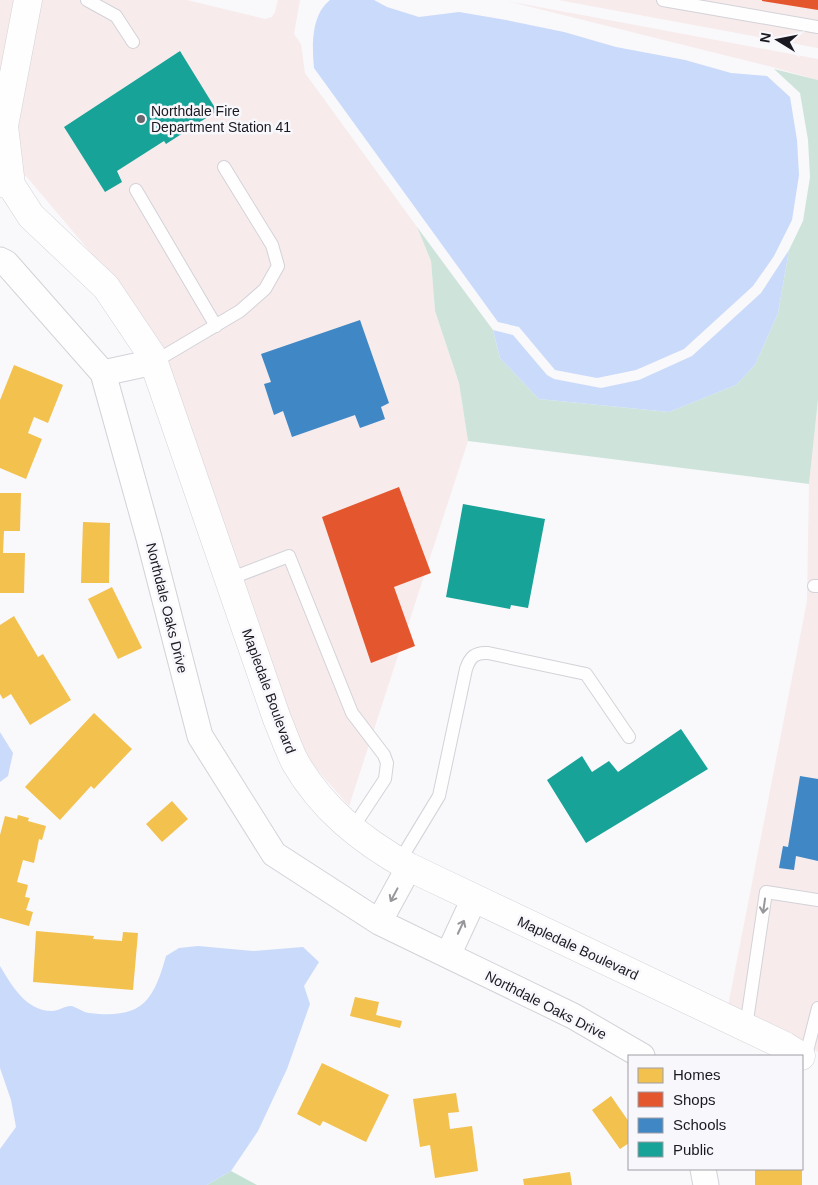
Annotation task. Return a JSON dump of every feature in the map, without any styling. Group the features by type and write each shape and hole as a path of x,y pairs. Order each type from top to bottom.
{"street":[{"name":"Mapledale Boulevard","path":"28,0 4,126 6,184 31,216 106,287 151,354 277,719 295,761 314,789 338,819 373,846 404,864 799,1055"},
{"name":"Northdale Oaks Drive","path":"0,260 6,263 103,373 150,538 200,736 274,854 379,922 573,1016 640,1055"},
{"path":"103,373 154,362"},
{"path":"379,922 404,864"},
{"path":"448,955 474,899"},
{"path":"703,1170 706,1185"}],"lane":[{"path":"88,0 116,16 132,42"},
{"path":"663,0 818,27"},
{"path":"154,362 240,311 265,289 278,266 272,245 224,168"},
{"path":"136,190 216,326"},
{"path":"229,579 289,556 352,713 384,755 387,763 385,779 352,829"},
{"path":"404,864 439,796 466,669 469,659 475,654 488,653 586,674 629,737"},
{"path":"746,1028 766,892 818,900"},
{"path":"807,1059 818,1008"}],"shaded area":[{"path":"0,0 14,0 0,77"},
{"path":"41,0 187,0 265,19 272,17 278,0 300,0 294,34 301,44 305,73 417,227 431,261 435,311 459,383 468,441 349,806 312,764 297,734 183,406 103,267 26,176 23,175 18,127"},
{"path":"558,0 818,0 818,48"},
{"path":"507,1 818,59 818,80 772,67"},
{"path":"818,400 818,1052 792,1036 728,1006 807,601 809,484"}],"green space":[{"path":"774,69 818,80 818,400 809,484 468,441 459,383 435,311 431,261 417,227 493,330 500,358 539,399 669,412 736,385 755,365 778,313 789,250 803,221 810,177 808,140 800,93"},
{"path":"231,1171 257,1185 207,1185"}],"water":[{"path":"330,0 374,0 387,7 419,17 459,12 506,20 564,32 616,47 685,60 731,73 767,76 790,97 797,140 799,175 792,220 774,256 753,286 684,349 636,370 597,378 555,370 519,327 498,322 314,68 313,41 316,22 324,6"},
{"path":"789,250 778,313 755,365 736,385 669,412 539,399 500,358 493,330 513,335 547,375 554,379 601,388 639,380 692,356 761,293"},
{"path":"0,732 13,753 8,776 0,782"},
{"path":"198,946 253,951 303,947 319,962 304,986 310,1004 287,1069 258,1131 231,1171 207,1185 0,1185 0,1149 16,1127 11,1100 0,1068 0,966 15,989 27,1002 35,1007 52,1011 71,1006 89,1013 121,1013 133,1010 150,996 156,986 166,956 179,948"}],"building: Homes":[{"path":"14,365 63,385 48,423 34,417 28,433 42,439 26,479 0,468 0,400"},
{"path":"0,493 21,493 20,531 4,531 3,553 25,553 24,593 0,593"},
{"path":"83,522 110,523 109,583 81,583"},
{"path":"112,587 142,648 118,659 88,599"},
{"path":"14,616 38,657 43,654 71,700 30,725 11,694 3,699 0,694 0,625"},
{"path":"94,713 132,749 94,789 91,786 60,820 25,787"},
{"path":"172,801 188,819 162,842 146,824"},
{"path":"18,815 29,818 28,821 46,826 42,840 39,839 34,863 23,860 17,882 28,885 25,897 30,898 26,910 33,912 29,926 0,918 0,835 5,816 17,819"},
{"path":"36,931 94,936 93,939 122,941 123,932 138,933 133,990 33,982"},
{"path":"355,997 379,1002 376,1015 402,1021 400,1028 350,1016"},
{"path":"322,1063 389,1095 366,1142 323,1121 320,1126 297,1114"},
{"path":"456,1093 459,1112 448,1113 450,1129 472,1126 478,1171 435,1178 430,1145 420,1147 413,1099"},
{"path":"611,1096 628,1121 628,1144 620,1149 592,1110"},
{"path":"755,1170 802,1170 802,1185 755,1185"},
{"path":"570,1172 572,1185 524,1185 523,1179"}],"building: Shops":[{"path":"818,0 818,10 762,1"},
{"path":"399,487 431,573 394,587 415,646 371,663 322,517"}],"building: Schools":[{"path":"360,320 389,403 381,407 385,419 360,428 355,415 292,437 283,411 274,415 264,384 271,382 261,354"},
{"path":"800,776 818,779 818,861 796,856 794,870 779,868 783,846 788,847"}],"building: Public":[{"name":"Northdale Fire Department Station 41","path":"180,51 217,111 166,144 164,141 117,171 122,182 105,192 64,127"},
{"path":"463,504 545,519 528,608 511,605 510,609 446,597"},
{"path":"681,729 708,769 586,843 547,780 582,756 592,772 609,761 618,772"}],"place":[{"name":"Northdale Fire Department Station 41","path":"141,119"}]}
